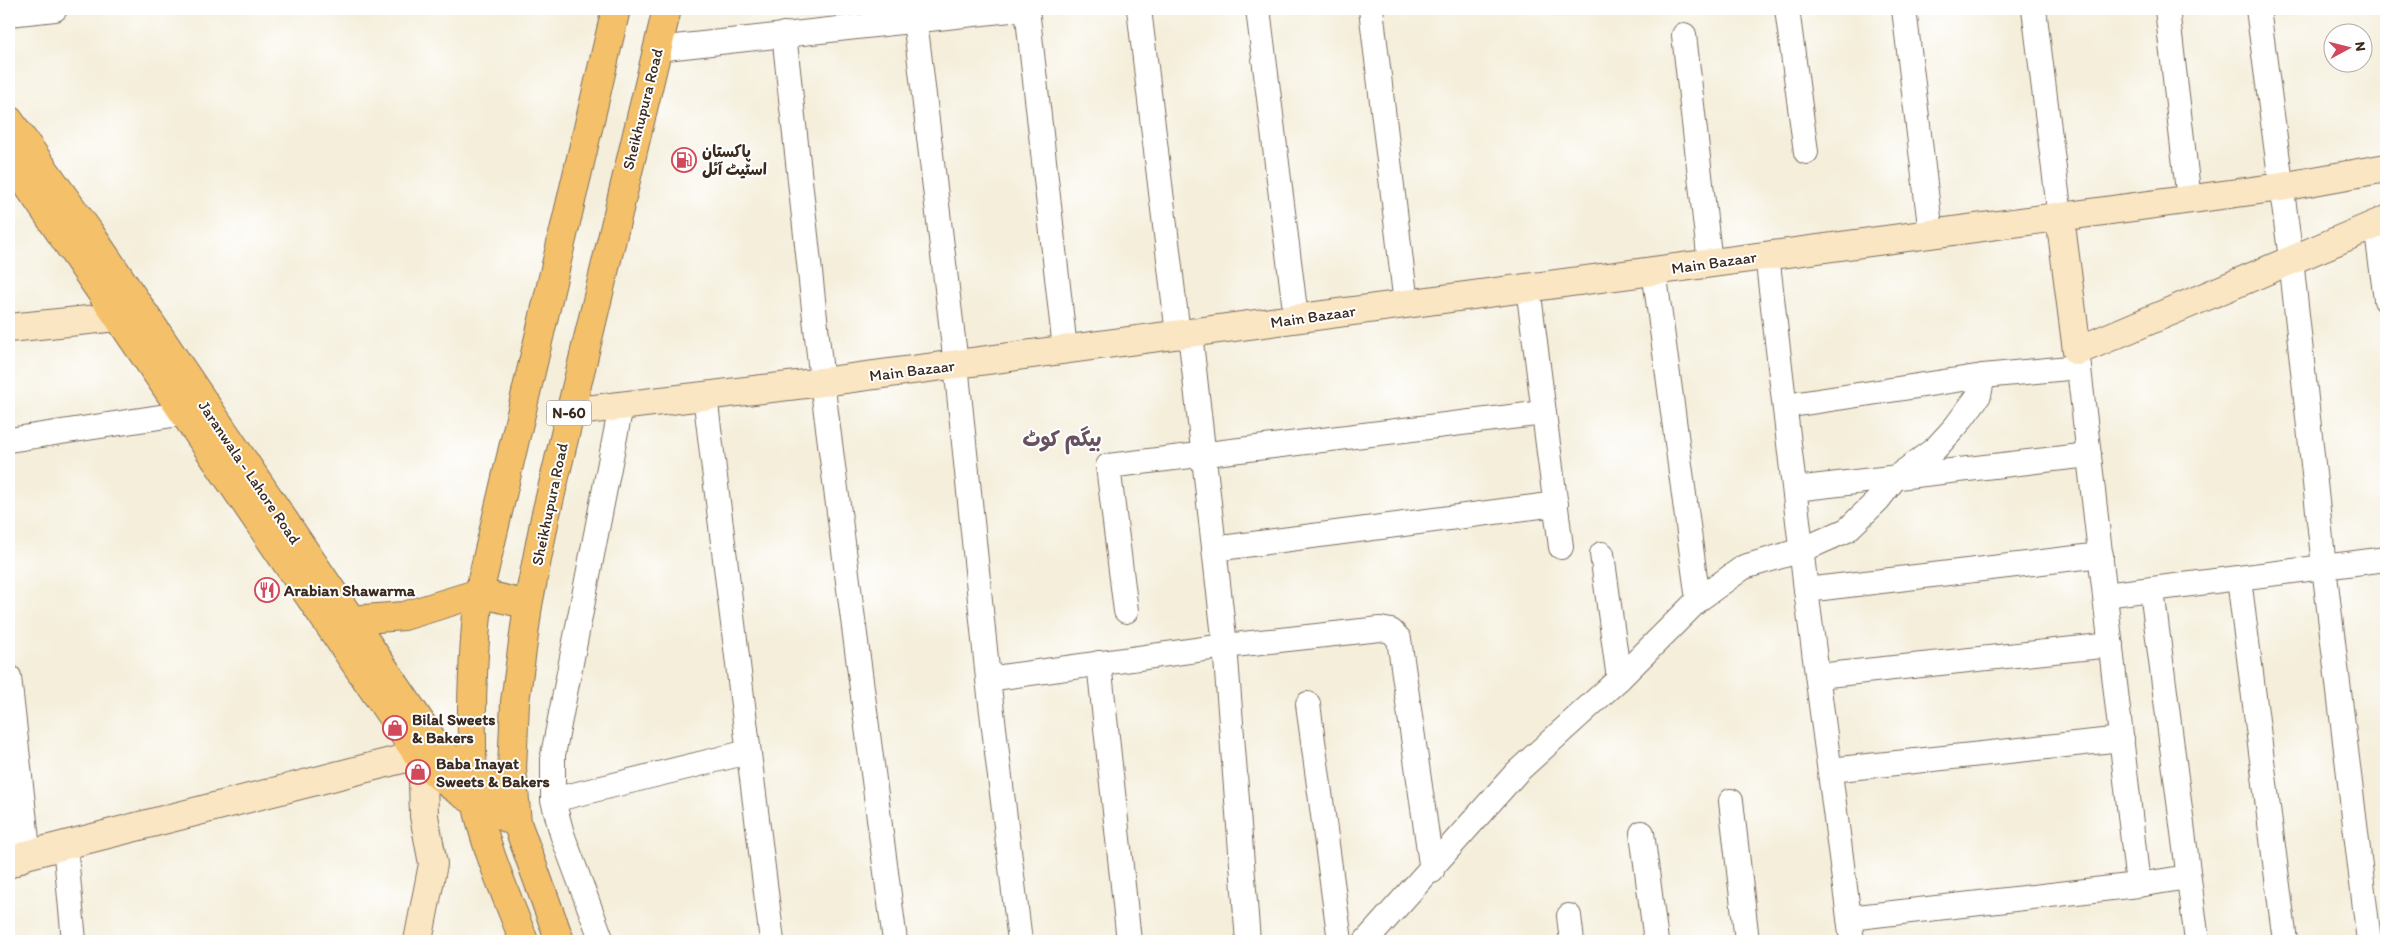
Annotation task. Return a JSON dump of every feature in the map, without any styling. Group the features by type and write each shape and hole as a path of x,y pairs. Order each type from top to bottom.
{"main road":[{"name":"N-60","path":"474,790 471,697 479,593 616,9"},
{"name":"Sheikhupura Road","path":"560,941 515,812 512,746 514,702 528,605 545,518 667,9"},
{"name":"Jaranwala - Lahore Road","path":"9,120 79,240 118,316 432,756 474,790 515,812"},
{"name":"Jaranwala - Lahore Road","path":"11,166 79,240 351,620 432,756"},
{"path":"351,620 404,616 479,593 528,605"},
{"path":"474,790 494,859 524,941"}],"street":[{"path":"9,14 55,9"},
{"path":"657,49 1019,9"},
{"path":"1027,9 1065,350"},
{"path":"1139,9 1184,333 1204,454 1225,646 1248,941"},
{"path":"1258,9 1296,318"},
{"path":"1371,9 1406,304"},
{"path":"1787,9 1806,152"},
{"path":"1904,9 1931,234"},
{"path":"2034,9 2058,217 2078,359 2138,885"},
{"path":"2167,9 2189,200"},
{"path":"2258,9 2291,259 2324,567 2369,941"},
{"path":"915,20 956,364 988,679 1020,941"},
{"path":"784,34 822,382 895,941"},
{"path":"1684,35 1710,263"},
{"name":"Main Bazaar","path":"569,412 822,382 2189,200 2281,187 2386,168"},
{"path":"1785,406 1983,376 2078,359 2291,259 2381,223 2386,300"},
{"path":"1767,255 1806,590 1852,941"},
{"path":"1654,270 1698,600"},
{"path":"1528,287 1561,547"},
{"path":"9,328 118,316"},
{"path":"1366,941 1432,871 1518,772 1618,679 1698,600 1744,567 1802,550 1847,530 1878,500 1895,478 1934,449 1956,426 1979,395 1983,376"},
{"path":"705,396 772,941"},
{"path":"602,941 562,834 553,800 553,755 621,406"},
{"path":"9,440 186,413"},
{"path":"1126,611 1108,466 1544,413"},
{"path":"1795,489 2089,455"},
{"path":"1214,549 1556,504"},
{"path":"1602,554 1618,679"},
{"path":"1806,590 2101,555"},
{"path":"2104,595 2152,591 2386,559"},
{"path":"2239,579 2285,941"},
{"path":"2152,591 2197,941"},
{"path":"988,679 1225,646 1380,629 1391,631 1399,639 1432,871"},
{"path":"1818,676 2111,645"},
{"path":"1099,664 1130,941"},
{"path":"9,677 27,840 18,860"},
{"path":"1308,704 1340,941"},
{"path":"1830,770 2122,739"},
{"path":"553,800 748,752"},
{"path":"18,860 65,845 432,756"},
{"path":"418,941 433,864 425,828 423,795 423,780 432,756"},
{"path":"1731,800 1747,941"},
{"path":"1642,833 1656,941"},
{"path":"65,845 74,941"},
{"path":"1849,918 2138,885 2188,877"},
{"path":"1569,916 1572,941"}],"place":[{"name":"پاکستان اسٹیٹ آئل","path":"684,160"},
{"name":"Arabian Shawarma","path":"267,590"},
{"name":"Bilal Sweets & Bakers","path":"395,728"},
{"name":"Baba Inayat Sweets & Bakers","path":"418,772"}],"district":[{"name":"بیگم کوٹ","path":"1062,439"}]}
